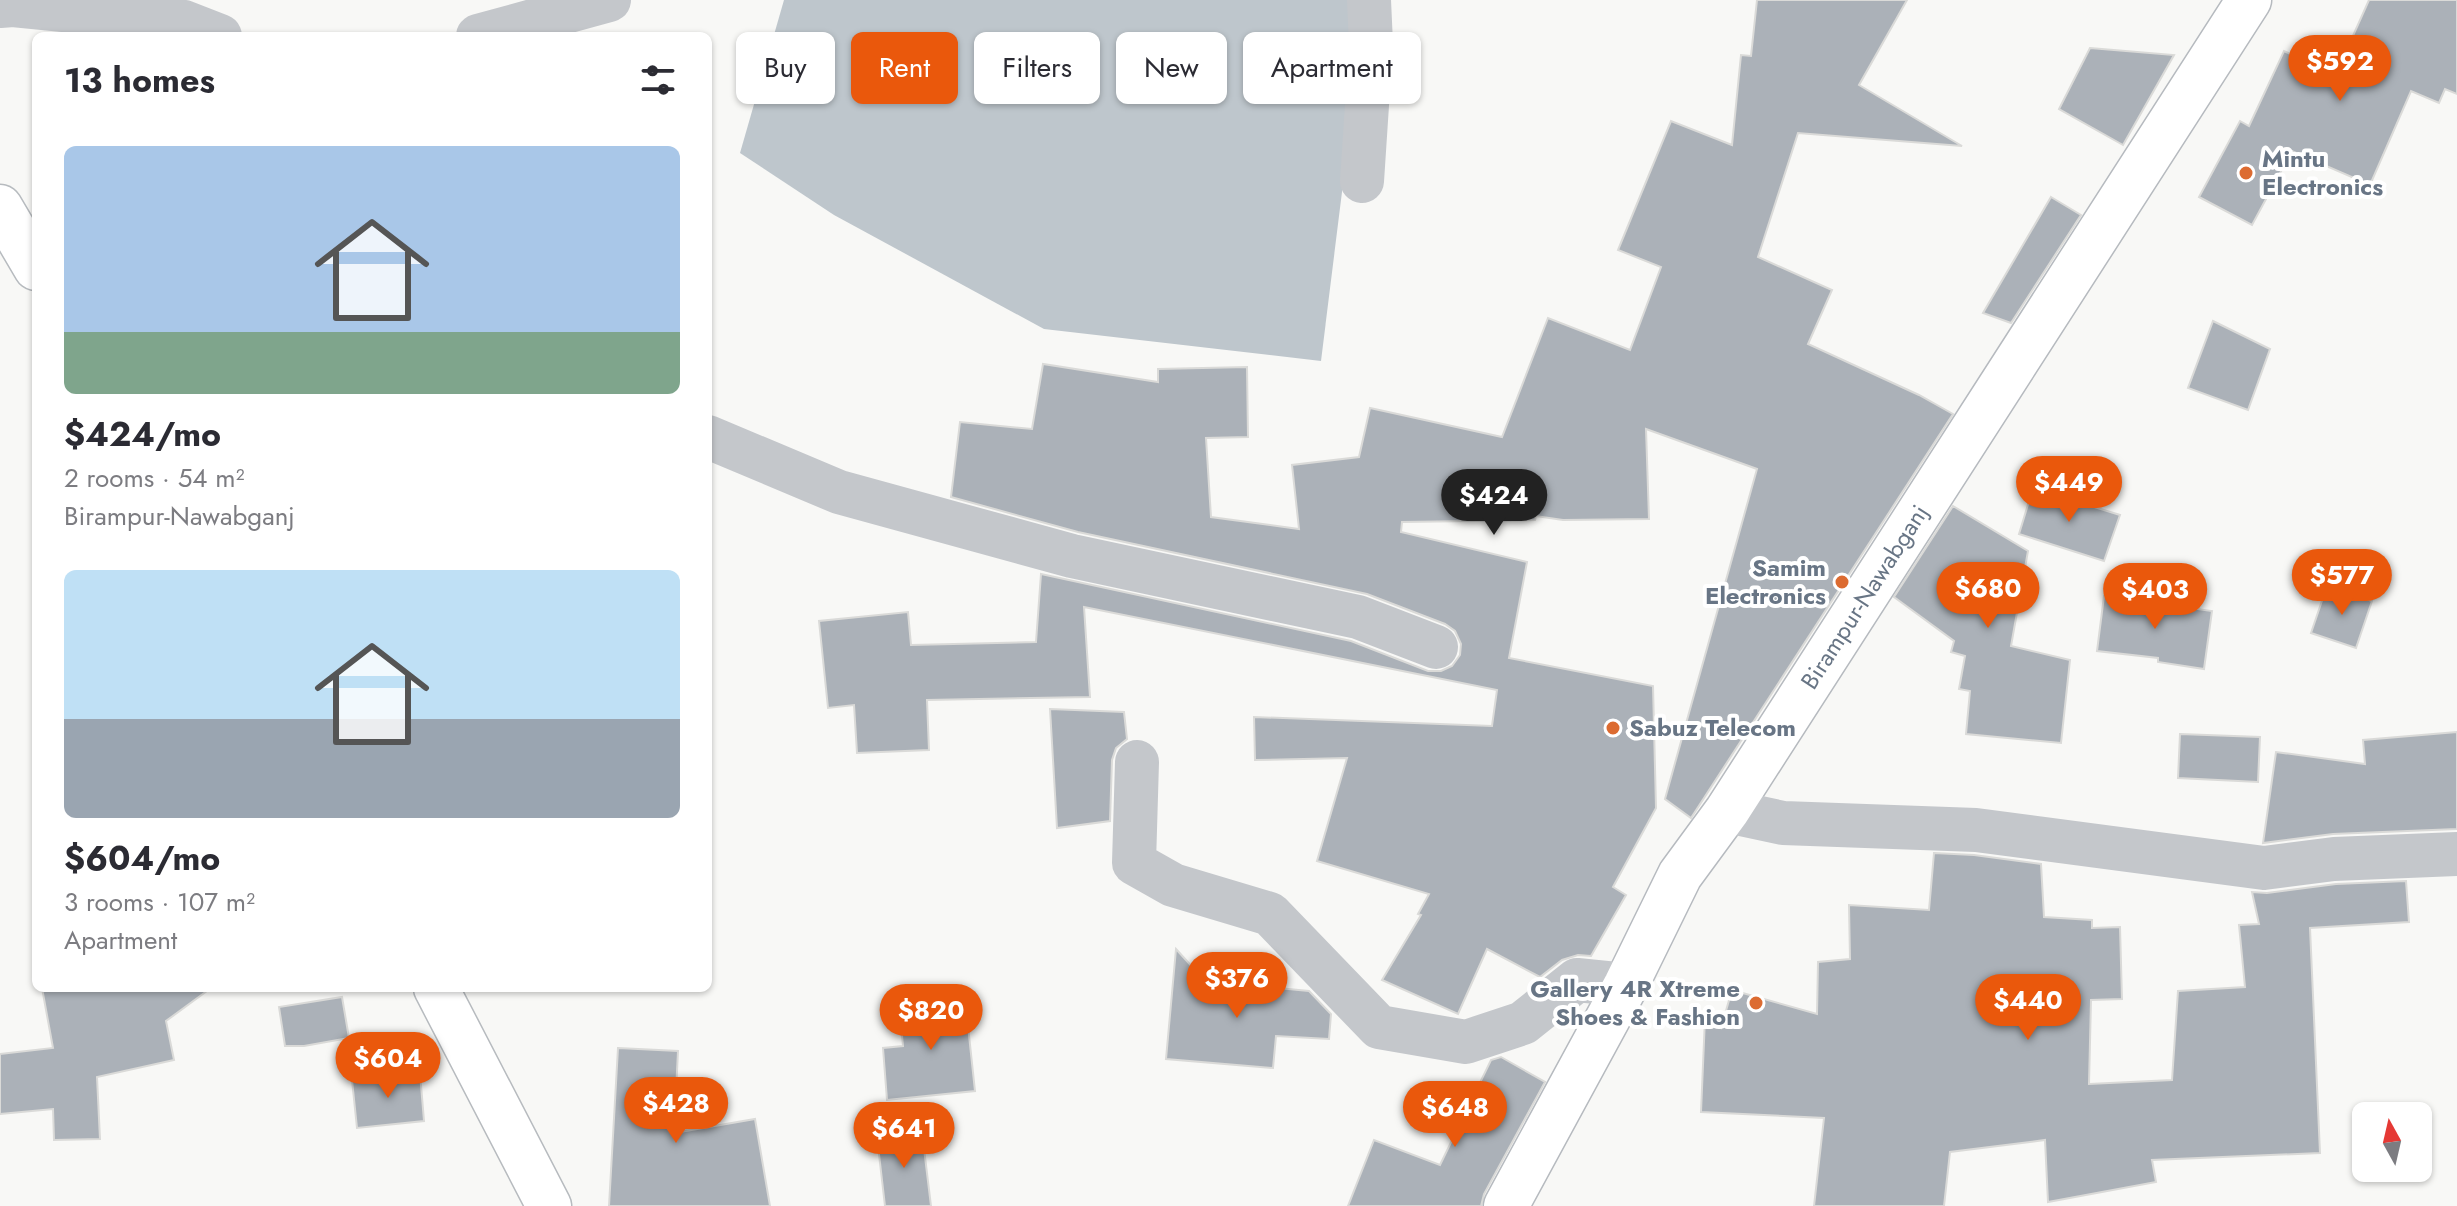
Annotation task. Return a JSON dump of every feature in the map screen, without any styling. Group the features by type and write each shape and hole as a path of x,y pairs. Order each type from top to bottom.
{"main road":[{"name":"Birampur-Nawabganj","path":"1506,1206 1626,985 1680,875 1727,811 2249,0"},
{"path":"0,207 32,261"},
{"path":"438,992 549,1206"}],"street":[{"path":"493,32 609,0"},
{"path":"1362,181 1371,44 1369,0"},
{"path":"0,6 184,22 210,32"},
{"path":"712,439 839,492 1072,556 1358,617 1436,647"},
{"path":"1137,762 1134,863 1173,885 1270,914 1379,1027 1466,1042 1523,1023 1577,980 1626,985"},
{"path":"1727,811 1783,823 1976,830 2264,868 2334,859 2457,854"}],"shaded area":[{"path":"784,0 1348,0 1352,32 1243,32 1243,104 1353,104 1321,361 1044,329 834,215 740,153 754,104 835,104 835,32 775,32"}],"building":[{"path":"1757,0 1907,0 1859,85 1962,146 1798,133 1758,257 1832,290 1808,344 1953,414 1691,818 1665,799 1757,469 1646,429 1649,519 1563,520 1536,516 1535,520 1402,522 1401,532 1527,562 1509,658 1653,686 1656,808 1613,887 1626,895 1591,956 1578,955 1562,960 1540,977 1487,949 1458,1014 1382,980 1421,915 1418,914 1429,894 1317,861 1347,758 1255,760 1254,717 1492,726 1497,690 1084,607 1090,697 927,700 929,750 857,753 854,705 828,708 819,621 908,612 911,645 1036,642 1041,574 1351,641 1428,671 1441,671 1452,666 1460,655 1461,644 1455,631 1445,624 1367,594 1078,532 951,497 960,422 1032,429 1043,364 1158,382 1158,369 1247,367 1248,437 1206,438 1211,517 1299,529 1292,465 1359,457 1370,408 1502,437 1548,318 1630,350 1661,267 1618,250 1671,121 1732,145 1741,55 1751,56"},
{"path":"2369,0 2457,0 2457,94 2445,89 2439,103 2411,91 2370,185 2292,151 2252,225 2199,197 2240,121 2249,126 2284,51 2335,76"},
{"path":"2090,48 2174,55 2123,145 2059,109"},
{"path":"2051,197 2081,215 2011,323 1983,313"},
{"path":"2213,321 2270,349 2248,410 2188,388"},
{"path":"2033,488 2120,515 2104,561 2019,534"},
{"path":"1953,506 2028,551 2011,646 2070,660 2061,743 1966,734 1970,691 1959,689 1965,656 1951,652 1954,641 1894,597"},
{"path":"2327,586 2372,601 2356,648 2311,633"},
{"path":"2104,596 2212,611 2204,669 2158,662 2158,658 2097,651"},
{"path":"1050,709 1124,712 1127,739 1116,748 1112,760 1110,821 1057,828"},
{"path":"2457,732 2457,829 2333,834 2263,843 2276,752 2365,764 2363,740"},
{"path":"2180,734 2260,737 2258,782 2178,778"},
{"path":"1934,853 2041,864 2044,917 2092,920 2092,928 2120,927 2122,999 2091,1000 2089,1084 2172,1080 2178,991 2245,987 2239,925 2259,924 2252,892 2406,881 2409,922 2310,928 2320,1153 2152,1160 2156,1182 2048,1202 2045,1140 1950,1152 1944,1206 1814,1206 1824,1118 1701,1112 1705,1018 1721,1028 1732,990 1817,1014 1818,962 1850,959 1849,905 1929,910"},
{"path":"1176,949 1205,981 1228,981 1232,989 1267,987 1309,991 1331,1014 1329,1039 1276,1036 1273,1068 1166,1059"},
{"path":"43,992 206,992 166,1021 174,1060 97,1077 100,1139 54,1140 53,1109 0,1114 0,1054 53,1048"},
{"path":"342,997 349,1038 285,1046 279,1007"},
{"path":"965,998 975,1091 887,1100 883,1048 903,1046 899,1005"},
{"path":"618,1048 678,1051 674,1133 755,1119 770,1206 609,1206"},
{"path":"1501,1057 1545,1082 1484,1194 1481,1206 1348,1206 1374,1140 1440,1165 1491,1060"},
{"path":"420,1073 424,1121 357,1128 352,1080"},
{"path":"922,1132 931,1206 885,1206 877,1137"}],"place":[{"name":"Mintu Electronics","path":"2246,173"},
{"name":"Samim Electronics","path":"1842,582"},
{"name":"Sabuz Telecom","path":"1613,728"},
{"name":"Gallery 4R Xtreme Shoes & Fashion","path":"1756,1003"}]}
